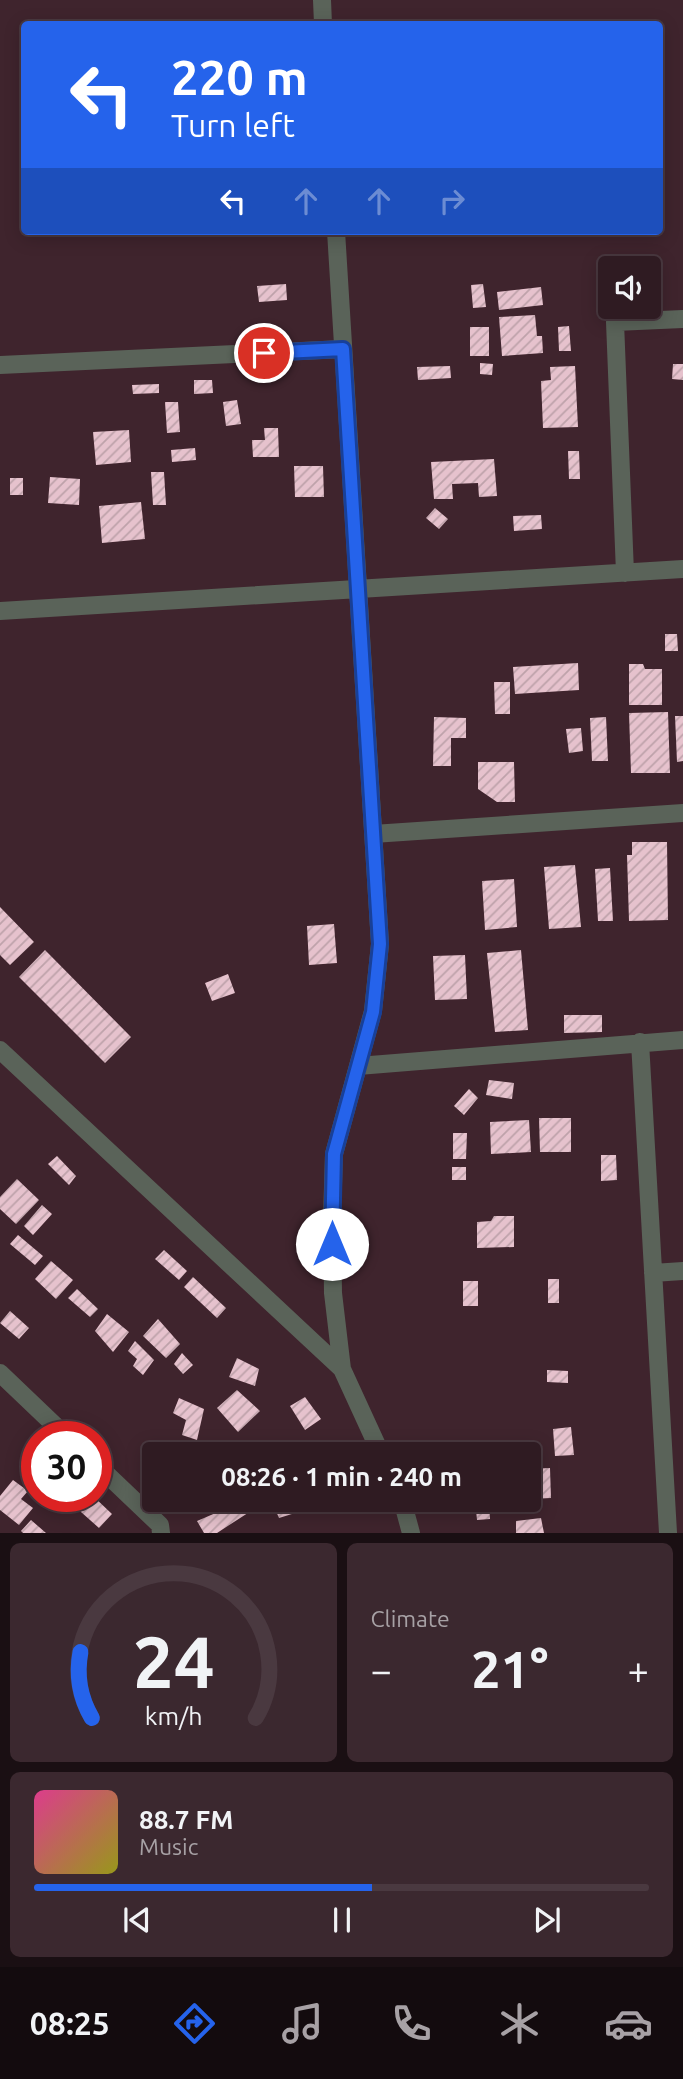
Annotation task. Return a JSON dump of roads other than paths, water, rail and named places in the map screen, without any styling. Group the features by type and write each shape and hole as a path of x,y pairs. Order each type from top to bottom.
{"street":[{"path":"322,0 323,21"},
{"path":"336,235 380,944 373,1012 334,1154 333,1293 342,1369 375,1442"},
{"path":"625,573 615,322 683,319"},
{"path":"0,365 343,349"},
{"path":"0,611 683,569"},
{"path":"373,834 683,813"},
{"path":"358,1066 683,1040"},
{"path":"640,1042 653,1273 674,1491 668,1533"},
{"path":"0,1050 342,1369"},
{"path":"653,1273 683,1271"},
{"path":"0,1373 50,1421"},
{"path":"112,1479 160,1525 162,1533"},
{"path":"405,1512 411,1533"}]}
